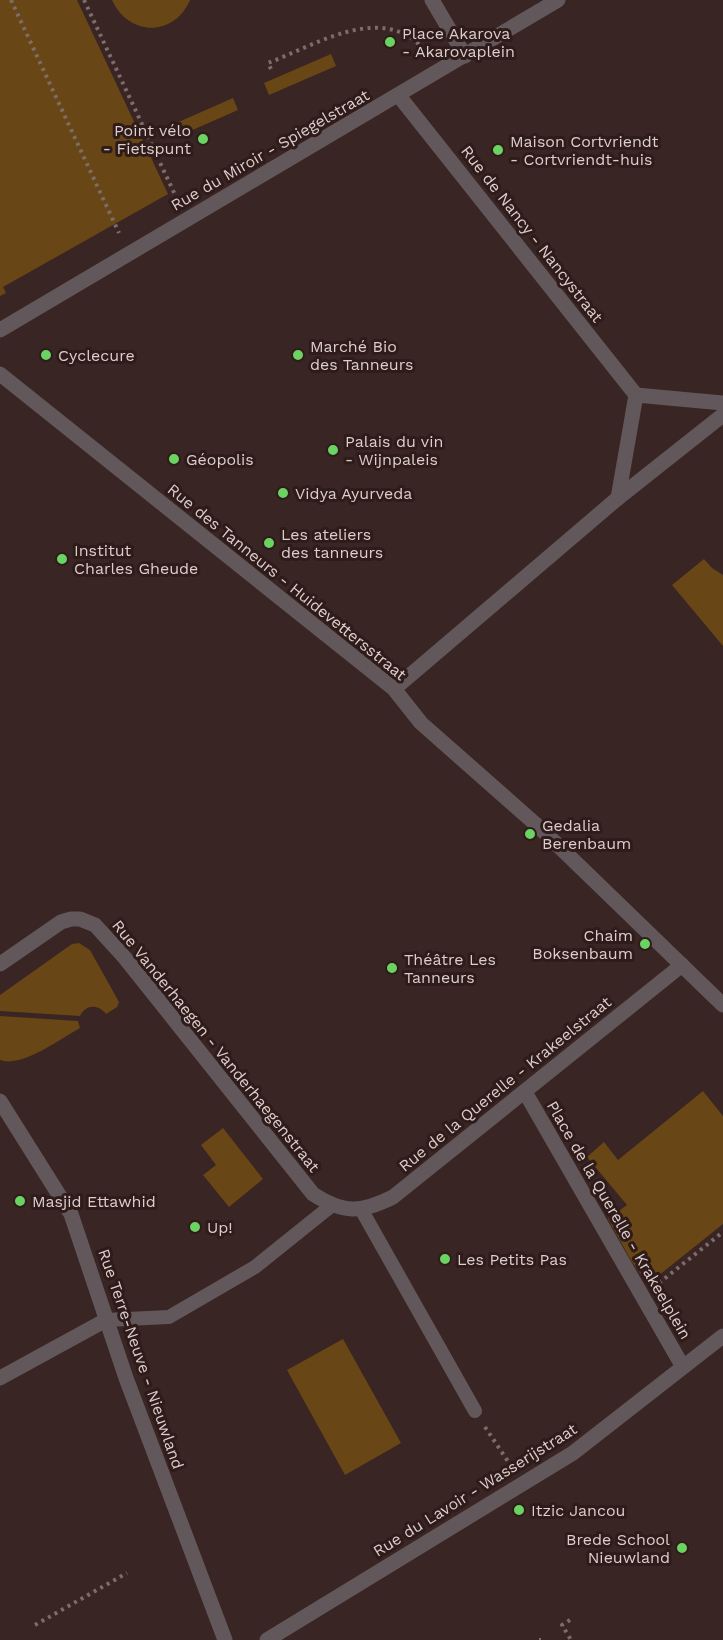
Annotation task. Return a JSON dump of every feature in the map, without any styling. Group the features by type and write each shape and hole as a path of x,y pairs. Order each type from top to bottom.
{"street":[{"path":"432,0 465,56"},
{"name":"Rue du Miroir - Spiegelstraat","path":"0,330 558,0"},
{"name":"Rue de Nancy - Nancystraat","path":"399,96 636,395"},
{"name":"Rue des Tanneurs - Huidevettersstraat","path":"0,374 394,689 421,723 540,828 682,965 720,997"},
{"path":"618,498 636,395 723,404"},
{"path":"394,689 618,498 723,415"},
{"name":"Rue Vanderhaegen - Vanderhaegenstraat","path":"0,964 61,922 80,919 95,925 125,958 304,1183 314,1194 336,1207"},
{"name":"Rue de la Querelle - Krakeelstraat","path":"336,1207 361,1209 373,1207 393,1197 682,965"},
{"name":"Place de la Querelle - Krakeelplein","path":"525,1092 683,1367"},
{"name":"Rue Terre-Neuve - Nieuwland","path":"0,1101 71,1214 138,1411 225,1640"},
{"path":"0,1378 106,1320"},
{"name":"Rue du Lavoir - Wasserijstraat","path":"267,1640 573,1453 723,1336"}],"lane":[{"path":"106,1320 169,1317 255,1267 336,1207"},
{"path":"361,1209 475,1411"}],"path":[{"path":"11,0 119,233 129,227"},
{"path":"84,0 177,200 168,205"},
{"path":"271,69 268,63 332,35 364,24 387,25 410,34 425,50 438,71"},
{"path":"642,1296 723,1232"},
{"path":"475,1411 523,1484"},
{"path":"35,1625 127,1573"},
{"path":"570,1620 562,1625 571,1640"}],"shaded area":[{"path":"0,0 77,0 168,194 3,287 6,293 0,296"},
{"path":"112,0 190,0 183,12 173,21 151,28 129,21"},
{"path":"331,54 336,66 269,95 264,83"},
{"path":"233,98 238,110 179,136 174,124"},
{"path":"704,559 723,575 723,646 672,585"},
{"path":"79,943 90,950 119,1002 117,1007 106,1014 99,1008 89,1007 80,1016 0,1011 0,995 72,944"},
{"path":"0,1016 78,1021 80,1028 30,1056 19,1060 0,1060"},
{"path":"703,1091 723,1116 723,1224 648,1284 632,1262 608,1219 627,1205 587,1157 604,1142 618,1160"},
{"path":"223,1128 263,1179 229,1207 203,1175 216,1165 201,1145"},
{"path":"343,1339 401,1443 345,1475 287,1370"}],"place":[{"name":"Place Akarova - Akarovaplein","path":"390,42"},
{"name":"Point vélo - Fietspunt","path":"203,139"},
{"name":"Maison Cortvriendt - Cortvriendt-huis","path":"498,150"},
{"name":"Cyclecure","path":"46,355"},
{"name":"Marché Bio des Tanneurs","path":"298,355"},
{"name":"Palais du vin - Wijnpaleis","path":"333,450"},
{"name":"Géopolis","path":"174,459"},
{"name":"Vidya Ayurveda","path":"283,493"},
{"name":"Les ateliers des tanneurs","path":"269,543"},
{"name":"Institut Charles Gheude","path":"62,559"},
{"name":"Gedalia Berenbaum","path":"530,834"},
{"name":"Chaim Boksenbaum","path":"645,944"},
{"name":"Théâtre Les Tanneurs","path":"392,968"},
{"name":"Masjid Ettawhid","path":"20,1201"},
{"name":"Up!","path":"195,1227"},
{"name":"Les Petits Pas","path":"445,1259"},
{"name":"Itzic Jancou","path":"519,1510"},
{"name":"Brede School Nieuwland","path":"682,1548"}]}
